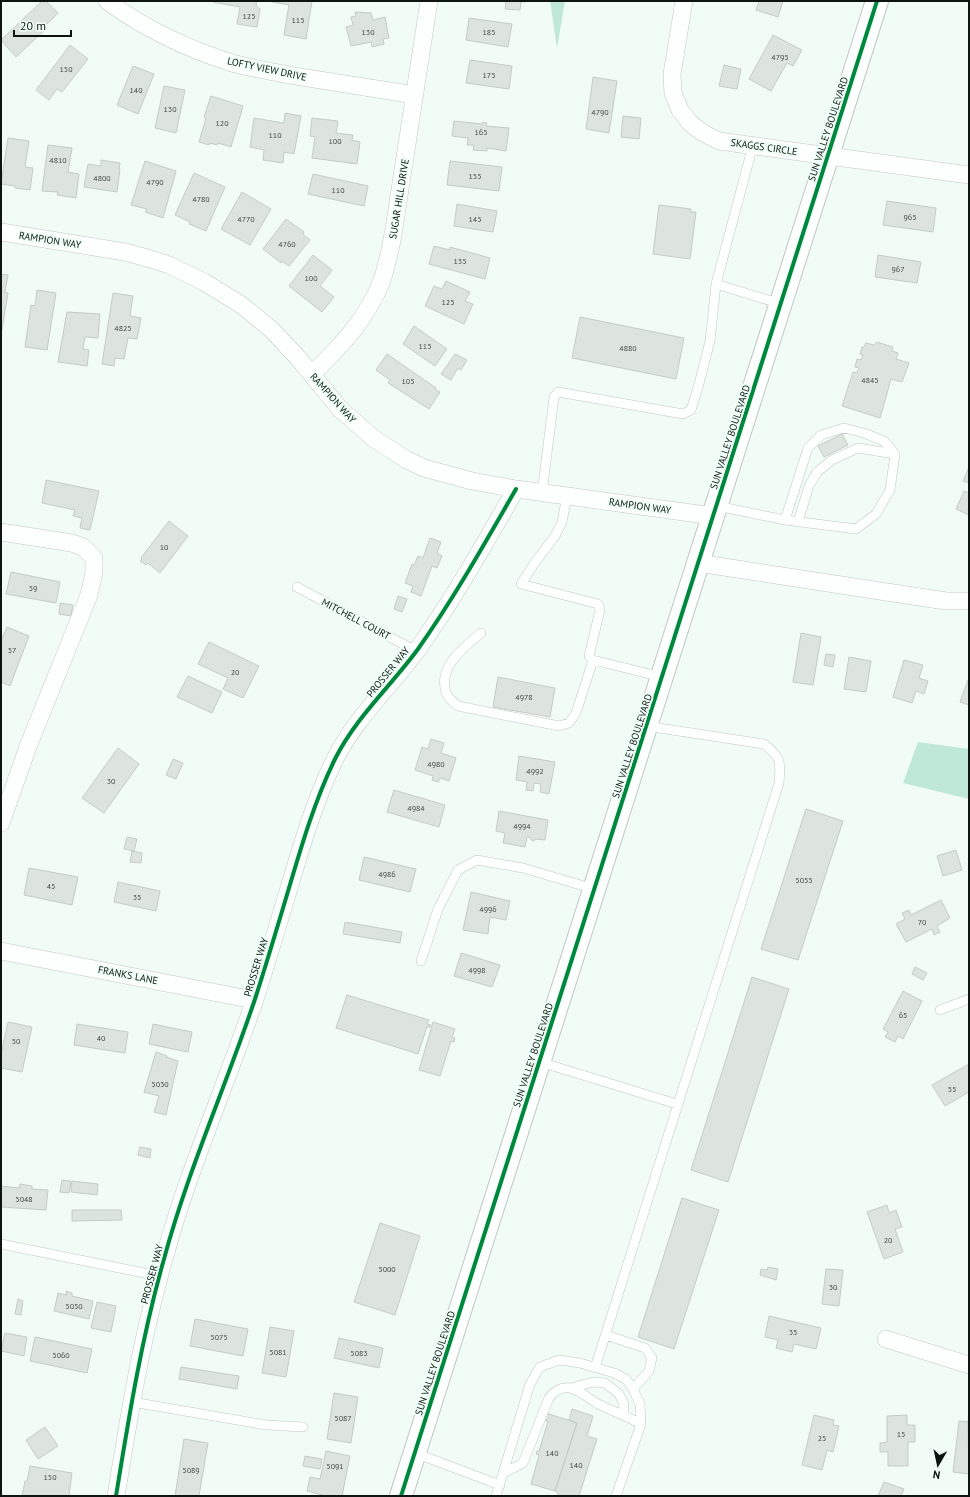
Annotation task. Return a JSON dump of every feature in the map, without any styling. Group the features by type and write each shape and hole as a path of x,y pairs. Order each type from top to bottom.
{"main road":[{"name":"SUN VALLEY BOULEVARD","path":"401,1496 877,1"}],"street":[{"name":"LOFTY VIEW DRIVE","path":"107,1 170,39 211,56 233,63 273,72 415,95"},
{"name":"SUGAR HILL DRIVE","path":"312,374 337,350 358,325 382,282 393,235 429,1"},
{"name":"SKAGGS CIRCLE","path":"684,1 672,74 673,93 680,110 690,123 703,133 719,141 969,175"},
{"name":"RAMPION WAY","path":"1,232 125,252 150,258 204,282 256,316 284,343 312,374 340,409 373,438 407,460 424,468 448,475 542,493 715,511"},
{"name":"PROSSER WAY","path":"116,1496 132,1402 159,1276 185,1190 254,1000 298,854 323,785 336,757 349,736 368,709 416,651 465,578 516,489"},
{"path":"1,532 72,543 83,547 94,558 94,572 89,595 29,744 1,823"},
{"path":"698,563 880,592 946,601 969,602"},
{"name":"FRANKS LANE","path":"1,951 254,1000"},
{"path":"886,1339 969,1365"}],"lane":[{"path":"542,493 554,397 558,392 683,414 690,410 699,384 710,341 716,284 753,145"},
{"path":"716,284 780,304"},
{"path":"786,520 798,476 808,448 821,435 844,428 864,433 884,442 895,454"},
{"path":"798,522 809,486 817,472 832,460 858,448 895,454"},
{"path":"715,511 856,529 876,514 890,490 895,454"},
{"path":"567,496 562,522 555,536 521,584 598,604 600,610 589,656 593,660 662,676"},
{"name":"MITCHELL COURT","path":"297,586 416,651"},
{"path":"481,634 459,651 448,667 445,683 448,696 458,706 559,726 569,723 576,713 593,660"},
{"path":"595,1368 779,783 781,765 775,753 764,744 646,726"},
{"path":"421,961 438,909 458,870 477,860 523,868 594,889"},
{"path":"940,1010 969,999"},
{"path":"540,1062 677,1104"},
{"path":"1,1244 159,1276"},
{"path":"606,1335 645,1348 652,1358 649,1371 633,1389"},
{"path":"496,1496 530,1384 540,1367 559,1360 580,1363 614,1373 626,1380 633,1389 640,1404 641,1424 616,1496"},
{"path":"504,1473 523,1463 544,1407 554,1392 562,1388 571,1388 593,1382 605,1383 619,1394 624,1404 623,1414"},
{"path":"571,1388 598,1404 623,1414 641,1424"},
{"path":"132,1402 266,1426 303,1428"},
{"path":"415,1453 500,1485"}],"green space":[{"path":"550,1 565,1 557,48"},
{"path":"918,742 969,749 969,799 903,783"}],"building":[{"path":"42,1 46,1 58,13 45,26 47,28 16,57 1,40"},
{"path":"213,1 257,1 256,5 260,9 257,27 237,24 240,7"},
{"path":"272,1 312,1 306,39 284,35 289,5"},
{"path":"506,1 526,2 521,2 520,10 505,9"},
{"path":"759,1 783,1 778,17 756,10"},
{"path":"355,12 371,13 373,20 385,17 389,38 383,39 384,44 372,47 371,42 351,46 346,27 353,25 351,17 356,16"},
{"path":"469,18 512,24 508,47 466,40"},
{"path":"773,35 802,50 793,66 787,63 771,91 749,79"},
{"path":"70,45 88,59 62,92 57,89 49,100 36,90"},
{"path":"470,60 512,66 509,89 466,83"},
{"path":"724,65 741,69 737,89 719,86"},
{"path":"133,66 154,74 138,114 117,105"},
{"path":"593,77 617,81 609,133 586,129"},
{"path":"164,86 185,90 176,133 155,128"},
{"path":"211,96 243,106 231,147 218,143 217,145 210,143 209,145 199,142 206,118 204,117"},
{"path":"285,113 301,116 294,154 284,152 283,163 263,160 264,150 250,147 254,118 284,123"},
{"path":"623,116 641,118 639,139 621,137"},
{"path":"312,118 338,121 336,133 353,135 352,140 360,142 357,164 312,158 315,137 310,136"},
{"path":"454,121 482,124 483,122 487,123 486,126 509,128 506,151 487,148 487,151 473,150 474,145 467,145 468,138 452,136"},
{"path":"8,138 29,141 25,167 33,168 30,190 1,184"},
{"path":"48,145 72,148 68,172 79,174 76,198 57,195 58,192 42,191"},
{"path":"101,160 120,163 117,192 84,187 88,164 101,166"},
{"path":"145,161 176,171 163,218 145,212 147,209 131,205"},
{"path":"450,161 502,167 499,191 447,185"},
{"path":"194,173 225,187 206,231 189,224 190,222 175,215"},
{"path":"313,174 368,186 364,206 308,194"},
{"path":"242,192 271,209 250,245 221,229"},
{"path":"887,201 936,208 933,232 883,225"},
{"path":"457,204 497,211 493,232 454,226"},
{"path":"659,205 691,209 691,212 696,212 690,259 653,254"},
{"path":"286,219 304,232 303,234 310,240 289,266 282,261 281,263 263,249"},
{"path":"434,246 450,250 450,247 490,258 485,279 429,264"},
{"path":"313,255 332,270 320,286 334,297 322,312 289,286"},
{"path":"878,255 921,262 917,283 875,277"},
{"path":"1,274 8,275 5,292 8,293 1,335"},
{"path":"446,281 470,292 465,301 473,304 464,324 425,306 434,286 442,289"},
{"path":"37,290 56,293 47,350 25,347 31,305 35,306"},
{"path":"113,293 133,296 130,316 141,318 137,339 128,338 124,359 115,358 114,366 102,364"},
{"path":"67,312 100,314 98,338 85,337 83,349 89,350 87,366 58,362"},
{"path":"580,317 684,338 676,379 572,358"},
{"path":"414,326 447,349 435,366 403,344"},
{"path":"877,342 893,347 892,351 898,353 896,359 909,363 902,382 891,379 880,418 842,406 853,372 857,373 859,368 855,367 857,359 861,360 863,355 860,354 862,347 864,347 866,343 874,345"},
{"path":"387,354 440,392 429,409 388,383 390,380 376,370"},
{"path":"455,354 467,360 461,370 458,368 451,380 441,374"},
{"path":"842,434 848,445 824,457 818,446"},
{"path":"969,467 969,483 963,481"},
{"path":"46,480 99,491 90,530 80,528 82,518 73,516 75,510 42,503"},
{"path":"964,491 969,493 969,515 956,509"},
{"path":"169,521 188,536 160,573 148,563 146,565 140,561"},
{"path":"430,538 441,542 437,553 442,556 437,568 432,566 421,596 411,592 413,586 405,583 412,564 414,565 418,556 423,558"},
{"path":"11,572 60,582 56,603 6,594"},
{"path":"398,596 407,599 402,612 394,609"},
{"path":"60,603 73,605 71,616 59,614"},
{"path":"7,627 29,636 10,686 1,682 1,641"},
{"path":"801,633 821,637 813,685 793,682"},
{"path":"209,642 259,666 243,698 223,689 228,678 198,664"},
{"path":"826,654 835,655 833,667 824,665"},
{"path":"849,657 871,661 866,692 844,689"},
{"path":"904,660 923,665 919,678 928,681 924,694 916,691 912,703 893,697"},
{"path":"188,676 222,692 212,713 177,697"},
{"path":"498,677 555,688 550,717 493,707"},
{"path":"969,680 969,705 960,702"},
{"path":"431,739 444,743 441,753 456,758 449,781 440,778 438,782 432,780 433,776 415,770 422,747 428,749"},
{"path":"118,748 139,764 104,813 82,798"},
{"path":"519,756 555,762 549,794 540,792 541,784 534,783 533,791 526,790 527,782 516,780"},
{"path":"173,759 183,763 176,779 166,775"},
{"path":"394,790 445,805 439,827 387,812"},
{"path":"806,809 843,821 798,960 761,949"},
{"path":"499,811 548,820 545,840 535,839 534,841 527,837 525,847 503,843 505,833 496,831"},
{"path":"127,837 137,839 134,851 124,849"},
{"path":"956,850 962,870 943,876 937,856"},
{"path":"132,851 142,853 141,863 130,862"},
{"path":"364,857 416,869 410,892 359,880"},
{"path":"29,868 78,877 72,905 24,895"},
{"path":"118,882 160,891 156,911 114,902"},
{"path":"471,892 510,901 506,920 490,917 488,934 463,930"},
{"path":"941,900 950,918 937,926 940,932 934,935 932,929 906,942 896,924 905,919 902,913 909,910 911,915"},
{"path":"345,922 402,932 400,943 343,934"},
{"path":"461,953 500,965 492,987 454,976"},
{"path":"915,967 927,973 923,980 912,974"},
{"path":"752,977 789,989 728,1182 691,1170"},
{"path":"903,991 922,1001 903,1039 898,1036 895,1042 885,1037 888,1032 883,1029"},
{"path":"347,995 429,1020 427,1024 431,1025 430,1027 427,1027 418,1054 336,1028"},
{"path":"8,1022 32,1027 22,1072 1,1068 1,1055"},
{"path":"433,1022 455,1029 452,1037 455,1038 454,1042 451,1041 440,1076 419,1070"},
{"path":"77,1024 128,1032 125,1053 74,1045"},
{"path":"153,1024 192,1032 188,1052 149,1044"},
{"path":"156,1052 178,1061 166,1115 154,1112 159,1096 144,1092"},
{"path":"969,1064 969,1092 945,1106 932,1085"},
{"path":"140,1147 151,1149 150,1158 138,1155"},
{"path":"62,1180 71,1181 69,1193 60,1192"},
{"path":"72,1181 98,1184 97,1195 71,1192"},
{"path":"20,1184 32,1186 32,1189 48,1190 46,1210 1,1207 1,1186 19,1188"},
{"path":"682,1198 719,1210 674,1349 638,1337"},
{"path":"887,1205 889,1213 896,1210 902,1227 895,1229 903,1252 884,1259 867,1212"},
{"path":"72,1210 121,1210 122,1220 72,1221"},
{"path":"380,1223 420,1236 395,1315 354,1302"},
{"path":"768,1267 778,1269 776,1280 760,1275 761,1269 767,1270"},
{"path":"826,1269 843,1270 839,1306 822,1304"},
{"path":"66,1291 72,1293 72,1296 93,1301 89,1319 54,1311 58,1293 67,1295"},
{"path":"18,1299 23,1301 21,1315 15,1314"},
{"path":"97,1302 116,1306 111,1332 91,1328"},
{"path":"769,1316 821,1328 816,1349 794,1344 792,1352 776,1348 778,1340 765,1337"},
{"path":"195,1319 248,1329 243,1356 190,1346"},
{"path":"270,1327 294,1331 286,1377 262,1373"},
{"path":"5,1333 27,1337 24,1356 1,1351"},
{"path":"35,1337 92,1349 87,1373 30,1361"},
{"path":"339,1338 383,1348 379,1368 334,1358"},
{"path":"181,1367 239,1376 237,1389 179,1379"},
{"path":"334,1393 358,1397 351,1443 327,1439"},
{"path":"572,1409 593,1416 587,1436 597,1439 579,1496 559,1496 555,1491 577,1423 569,1420"},
{"path":"546,1413 577,1423 555,1491 531,1484 539,1455 536,1454 537,1451 539,1451 548,1421 544,1420"},
{"path":"814,1415 834,1420 833,1425 839,1426 833,1452 827,1450 822,1470 802,1465"},
{"path":"907,1415 907,1425 915,1425 915,1442 908,1442 908,1466 888,1466 888,1452 880,1452 880,1443 887,1442 887,1416"},
{"path":"968,1420 969,1474 953,1472 959,1421 968,1422"},
{"path":"45,1427 58,1446 38,1459 26,1440"},
{"path":"184,1439 208,1443 199,1496 175,1496"},
{"path":"326,1451 350,1456 342,1496 326,1496 307,1491 310,1477 320,1479"},
{"path":"305,1456 322,1459 320,1469 303,1466"},
{"path":"30,1466 72,1473 69,1496 22,1496"},
{"path":"884,1482 904,1489 901,1496 878,1496"}],"cycle path":[{"path":"401,1496 877,1"},
{"path":"116,1496 131,1406 149,1317 174,1226 184,1193 244,1032 304,839 321,790 343,744 363,715 408,663 431,630 469,570 516,489"}]}
